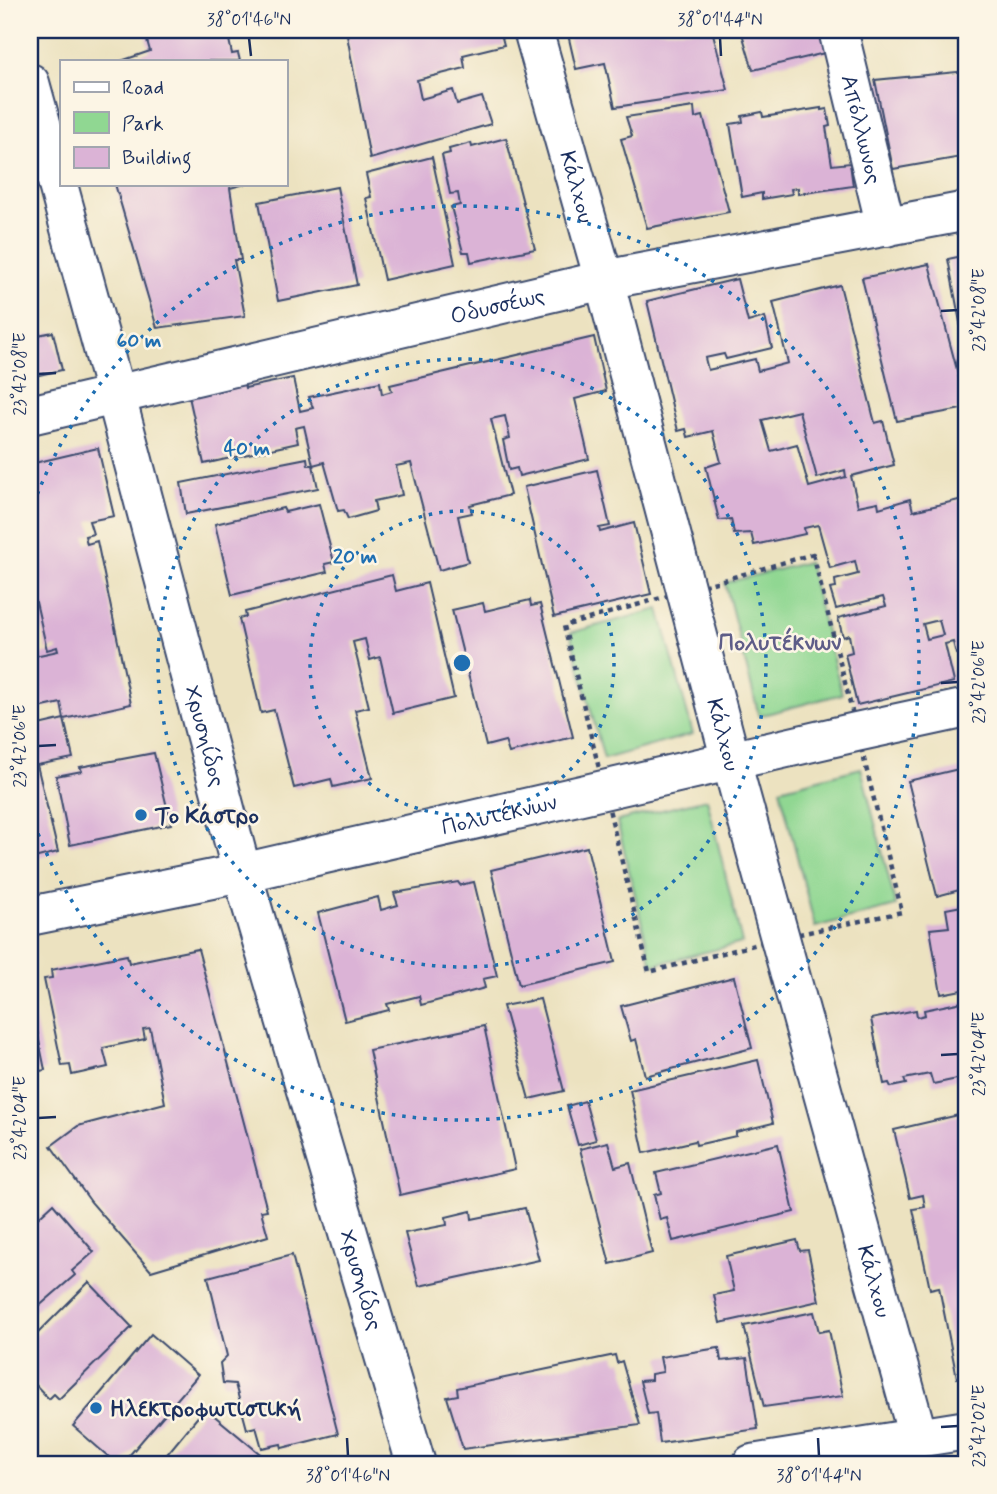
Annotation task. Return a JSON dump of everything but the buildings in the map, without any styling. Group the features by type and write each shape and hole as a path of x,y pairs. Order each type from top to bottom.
{"street":[{"name":"Κάλχου","path":"533,30 604,280 731,761 918,1437"},
{"name":"Απόλλωνος","path":"838,30 886,227"},
{"name":"Χρυσηίδος","path":"30,83 242,873 416,1464"},
{"name":"Οδυσσέως","path":"30,415 604,280 967,211"},
{"name":"Πολυτέκνων","path":"30,916 242,873 967,708"},
{"path":"752,1464 967,1430"}],"green space":[{"path":"808,562 842,694 759,716 725,583"},
{"path":"659,609 693,734 604,759 570,633"},
{"path":"861,768 896,906 815,927 780,789"},
{"path":"707,799 742,943 652,965 617,821"}],"place":[{"name":"Το Κάστρο","path":"141,815"},
{"name":"Ηλεκτροφωτιστική","path":"96,1408"}],"district":[{"name":"Πολυτέκνων","path":"780,642"}]}
